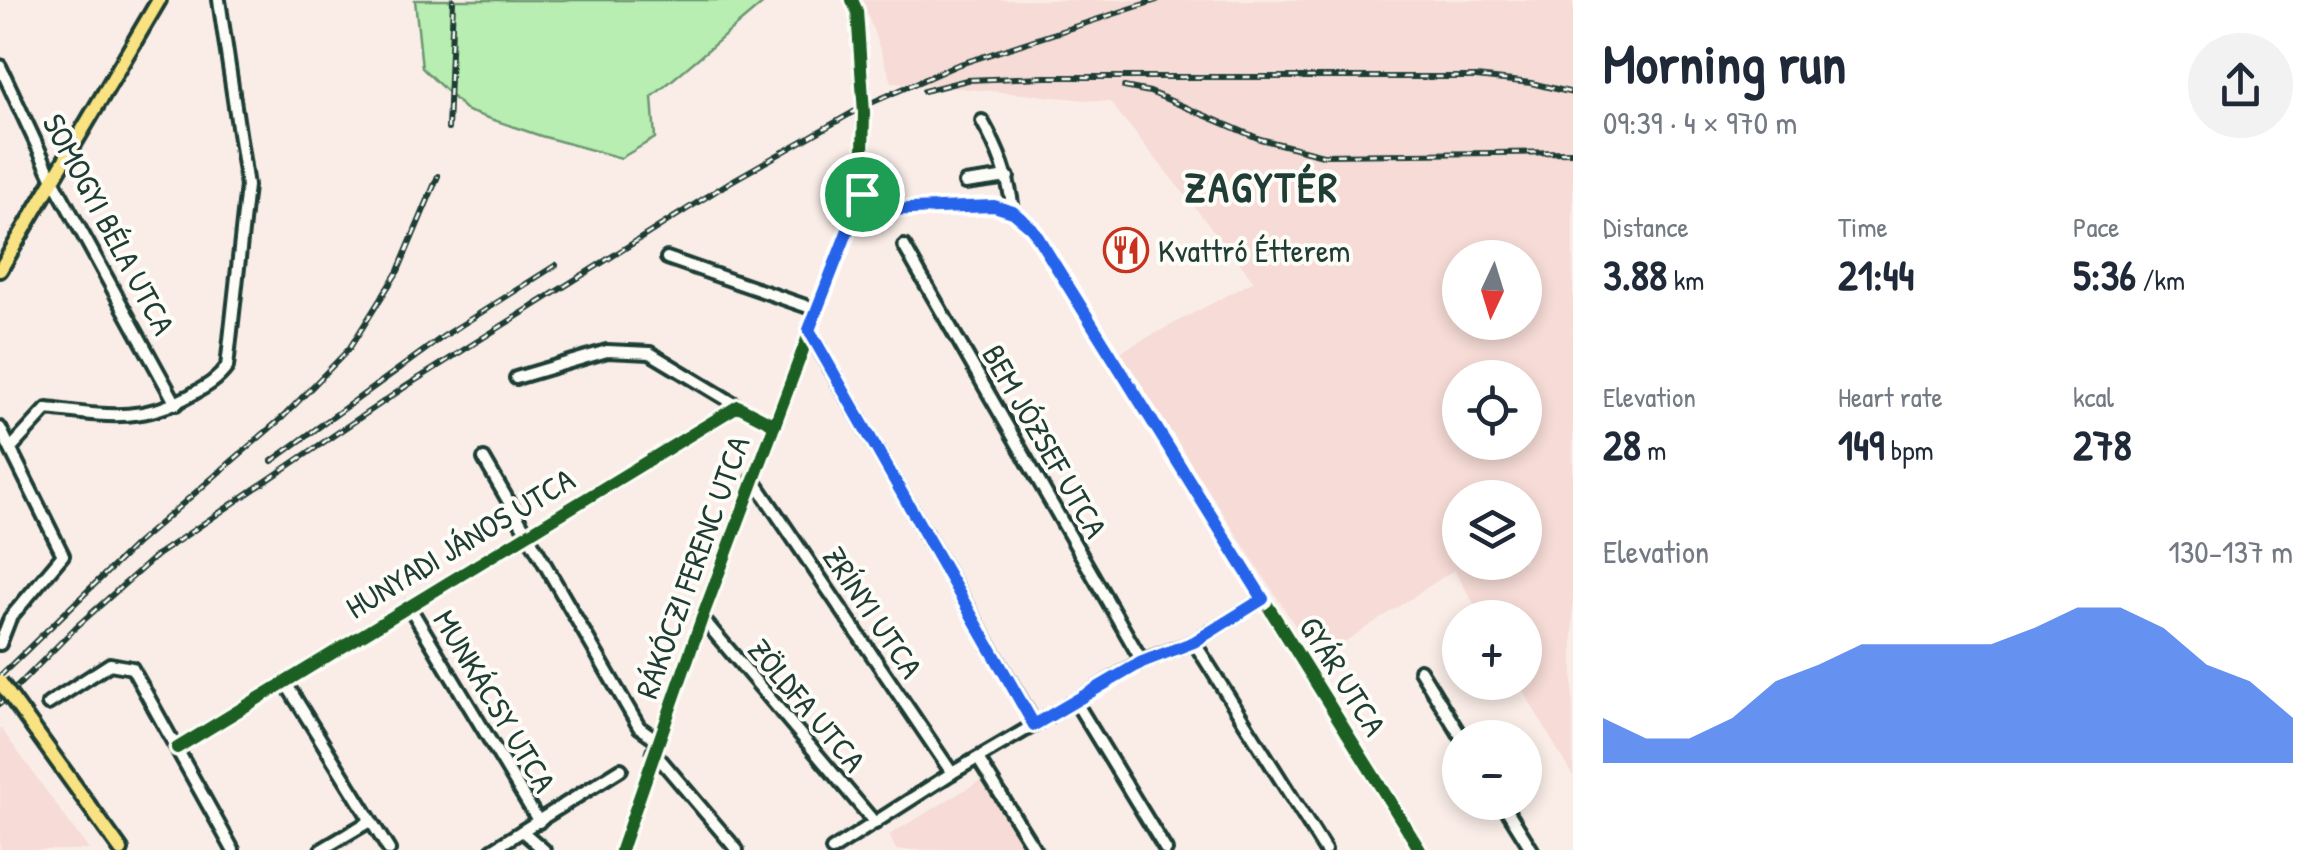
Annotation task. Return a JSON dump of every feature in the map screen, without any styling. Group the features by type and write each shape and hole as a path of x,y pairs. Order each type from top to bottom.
{"main road":[{"path":"0,270 159,0"},
{"path":"0,682 121,850"}],"street":[{"path":"10,448 46,408 139,416 157,412 218,379 227,367 247,186 219,0"},
{"name":"RÁKÓCZI FERENC UTCA","path":"621,850 655,745 862,194 864,98 858,12 852,0"},
{"name":"SOMOGYI BÉLA UTCA","path":"0,67 53,180 176,404"},
{"path":"853,220 883,210 976,205 1013,212 1008,177 982,121"},
{"path":"965,183 1008,177"},
{"path":"862,194 883,210"},
{"name":"GYÁR UTCA","path":"1013,212 1032,228 1420,850"},
{"name":"BEM JÓZSEF UTCA","path":"904,246 1142,662"},
{"path":"666,258 817,310"},
{"path":"809,330 1034,725"},
{"path":"516,378 606,351 650,353 775,425"},
{"name":"HUNYADI JÁNOS UTCA","path":"176,748 738,406"},
{"path":"0,428 64,555 10,618 0,644"},
{"path":"484,459 639,727 736,850"},
{"name":"ZRÍNYI UTCA","path":"753,479 952,773"},
{"path":"832,850 1074,700 1142,662 1194,642 1263,599"},
{"name":"MUNKÁCSY UTCA","path":"409,606 538,822"},
{"name":"ZÖLDFA UTCA","path":"702,618 874,823"},
{"path":"1194,642 1326,850"},
{"path":"48,704 110,664 132,668 233,850"},
{"path":"1420,670 1451,720"},
{"path":"285,682 389,850"},
{"path":"1074,700 1166,850"},
{"path":"978,760 1036,850"},
{"path":"492,850 622,768"},
{"path":"1513,820 1532,850"},
{"path":"321,850 370,821"},
{"path":"522,832 544,850"}],"shaded area":[{"path":"862,0 1573,0 1573,777 1529,700 1542,700 1542,600 1472,600 1460,580 1542,580 1542,480 1442,480 1442,578 1317,660 1120,352 1254,281 1110,102 892,82"},
{"path":"0,727 89,850 0,850"},
{"path":"983,779 1026,850 896,850 889,835"}],"green space":[{"path":"415,0 767,0 652,97 655,138 621,158 467,111 422,68"}],"railway":[{"path":"448,129 453,0"},
{"path":"0,704 76,627 157,555 408,385 730,182 864,106 957,65 1157,0"},
{"path":"924,91 967,80 1045,77 1476,77 1531,83 1573,93"},
{"path":"1124,87 1150,92 1260,139 1323,155 1573,152"},
{"path":"0,676 136,544 283,417 349,349 398,271 438,176"},
{"path":"272,461 444,336 556,265"}],"cycle path":[{"path":"621,850 702,618 862,193 864,113 857,11 852,0"},
{"path":"862,193 883,210 993,206 1013,211 1032,228 1420,850"},
{"path":"177,748 738,406 775,425"}],"place":[{"name":"Kvattró Étterem","path":"1126,250"}],"district":[{"name":"ZAGYTÉR","path":"1262,186"}],"route":[{"path":"862,194 883,210 994,206 1013,212 1032,228 1263,599 1194,642 1142,662 1034,725 809,330 862,194"}]}
